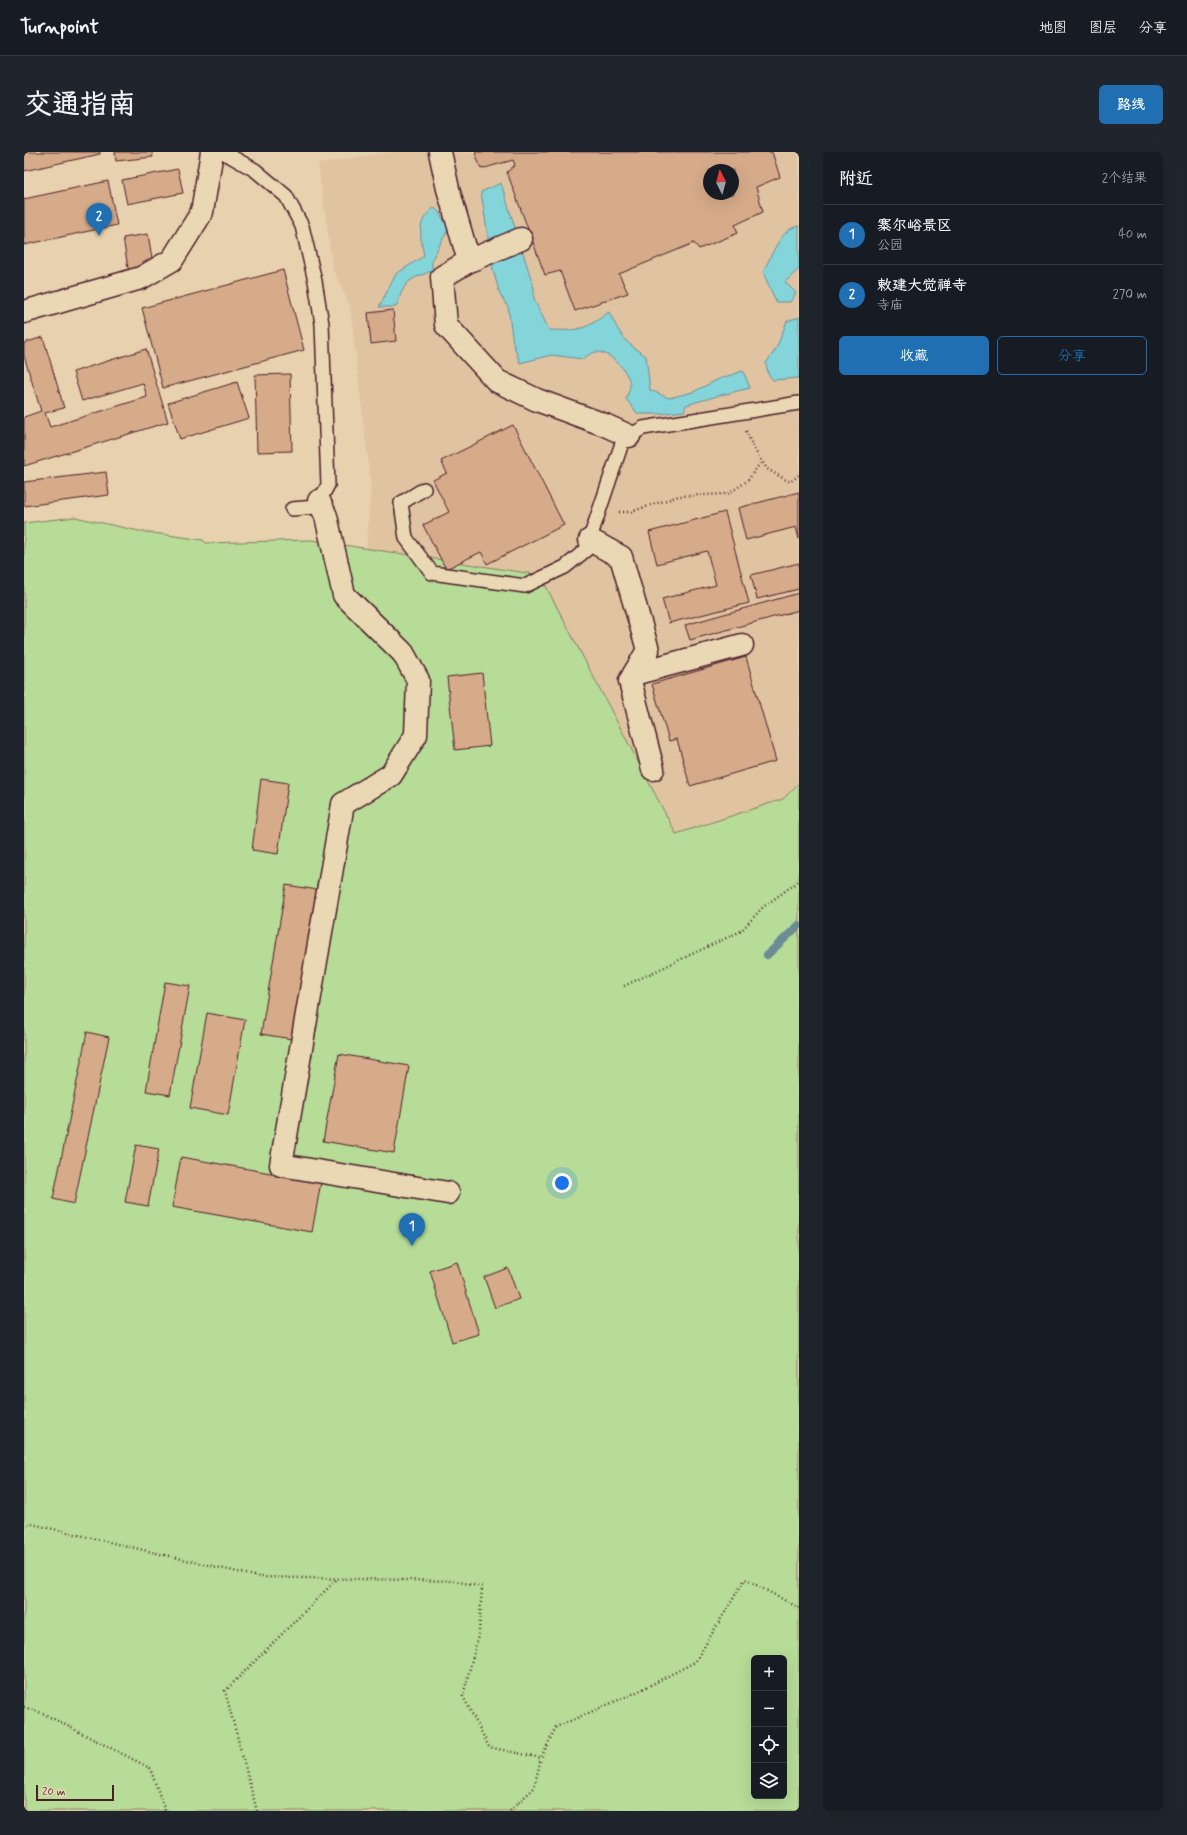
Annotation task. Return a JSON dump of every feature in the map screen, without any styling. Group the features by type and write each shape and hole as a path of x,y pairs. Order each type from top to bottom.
{"street":[{"path":"24,312 141,278 172,260 202,212 212,152"},
{"path":"440,152 448,189 469,261"},
{"path":"521,239 469,261 442,277 446,325 496,381 537,400 605,425 629,436"},
{"path":"319,501 326,516 344,595 403,652 418,680 416,735 391,775 343,804 281,1165 448,1193"},
{"path":"590,540 620,557 648,650 630,681 653,769"},
{"path":"634,674 742,645"}],"lane":[{"path":"223,152 255,170 286,196 302,226 315,281 322,324 328,485 316,507 292,509"},
{"path":"424,489 401,503 406,538 432,574 525,586 565,567 586,550 623,440 643,428 799,403"}],"path":[{"path":"737,413 754,449 767,469 790,482 799,475"},
{"path":"600,510 630,512 679,496 728,494 748,481 762,461"},
{"path":"624,986 741,931 763,907 799,881"},
{"path":"24,1526 32,1524 259,1577 455,1581 482,1587 479,1632 463,1696 489,1747 541,1758"},
{"path":"257,1811 225,1691 338,1578"},
{"path":"510,1811 534,1788 541,1758 556,1727 637,1692 695,1662 745,1579 799,1608"},
{"path":"24,1706 42,1713 150,1768 165,1811"}],"shaded area":[{"path":"390,152 799,152 799,784 785,798 696,852 365,566 371,486 350,306 333,269 318,164"}],"green space":[{"path":"75,517 139,531 203,540 206,543 311,540 540,575 676,834 783,799 799,783 799,1811 24,1811 24,523"}],"water":[{"path":"501,183 534,288 534,299 549,330 581,328 593,323 609,312 627,342 646,356 650,390 669,398 693,392 719,379 743,371 750,388 686,405 684,411 660,414 638,414 626,399 630,387 624,370 614,359 602,353 593,353 583,359 551,355 520,363 513,343 508,307 500,294 493,270 481,192"},
{"path":"434,208 438,211 449,228 432,259 432,271 412,279 408,283 402,292 396,307 379,307 396,274 424,256 421,236 422,224 424,218"},
{"path":"799,226 799,269 785,282 796,293 790,302 776,302 763,272 781,238 792,228"},
{"path":"799,317 799,378 773,380 768,374 766,363 776,349 787,321"}],"building":[{"path":"24,152 100,152 100,154 24,171"},
{"path":"115,152 152,152 153,157 116,161"},
{"path":"475,152 772,152 780,177 756,187 763,212 735,225 738,233 699,249 694,243 619,274 628,293 575,311 560,271 545,275 507,172 515,165 513,160 481,169"},
{"path":"178,169 183,193 127,204 122,180"},
{"path":"108,181 117,225 24,245 24,199"},
{"path":"148,234 154,270 129,274 123,238"},
{"path":"283,270 304,350 163,388 142,308"},
{"path":"393,310 396,341 371,344 368,313"},
{"path":"43,337 64,408 45,413 50,427 147,397 143,383 82,401 73,372 146,349 168,422 24,466 24,417 41,411 24,356 24,343"},
{"path":"290,374 292,451 257,452 255,375"},
{"path":"237,382 249,418 180,439 168,403"},
{"path":"513,425 564,525 487,564 481,552 446,569 423,525 449,512 433,480 447,473 441,461"},
{"path":"106,472 109,495 24,506 24,482"},
{"path":"799,492 799,539 796,527 746,540 738,508"},
{"path":"725,512 749,603 669,623 662,599 716,585 707,551 657,564 649,532"},
{"path":"799,563 799,589 757,599 751,575"},
{"path":"799,593 799,610 690,640 685,625"},
{"path":"746,657 776,761 690,786 677,739 669,741 652,684"},
{"path":"482,673 490,746 455,750 447,677"},
{"path":"261,779 288,783 278,854 252,850"},
{"path":"286,885 318,890 292,1039 261,1034"},
{"path":"165,982 190,986 170,1095 146,1091"},
{"path":"207,1013 245,1020 228,1115 190,1108"},
{"path":"87,1032 109,1037 74,1204 53,1199"},
{"path":"339,1054 409,1066 394,1153 323,1141"},
{"path":"136,1145 159,1149 148,1206 125,1202"},
{"path":"181,1157 321,1182 312,1232 172,1207"},
{"path":"457,1262 479,1334 452,1342 430,1271"},
{"path":"508,1268 519,1299 495,1308 484,1277"}],"waterway":[{"path":"767,955 799,925"}],"place":[{"name":"敕建大觉禅寺","path":"99,236"},
{"name":"寨尔峪景区","path":"412,1246"}]}
